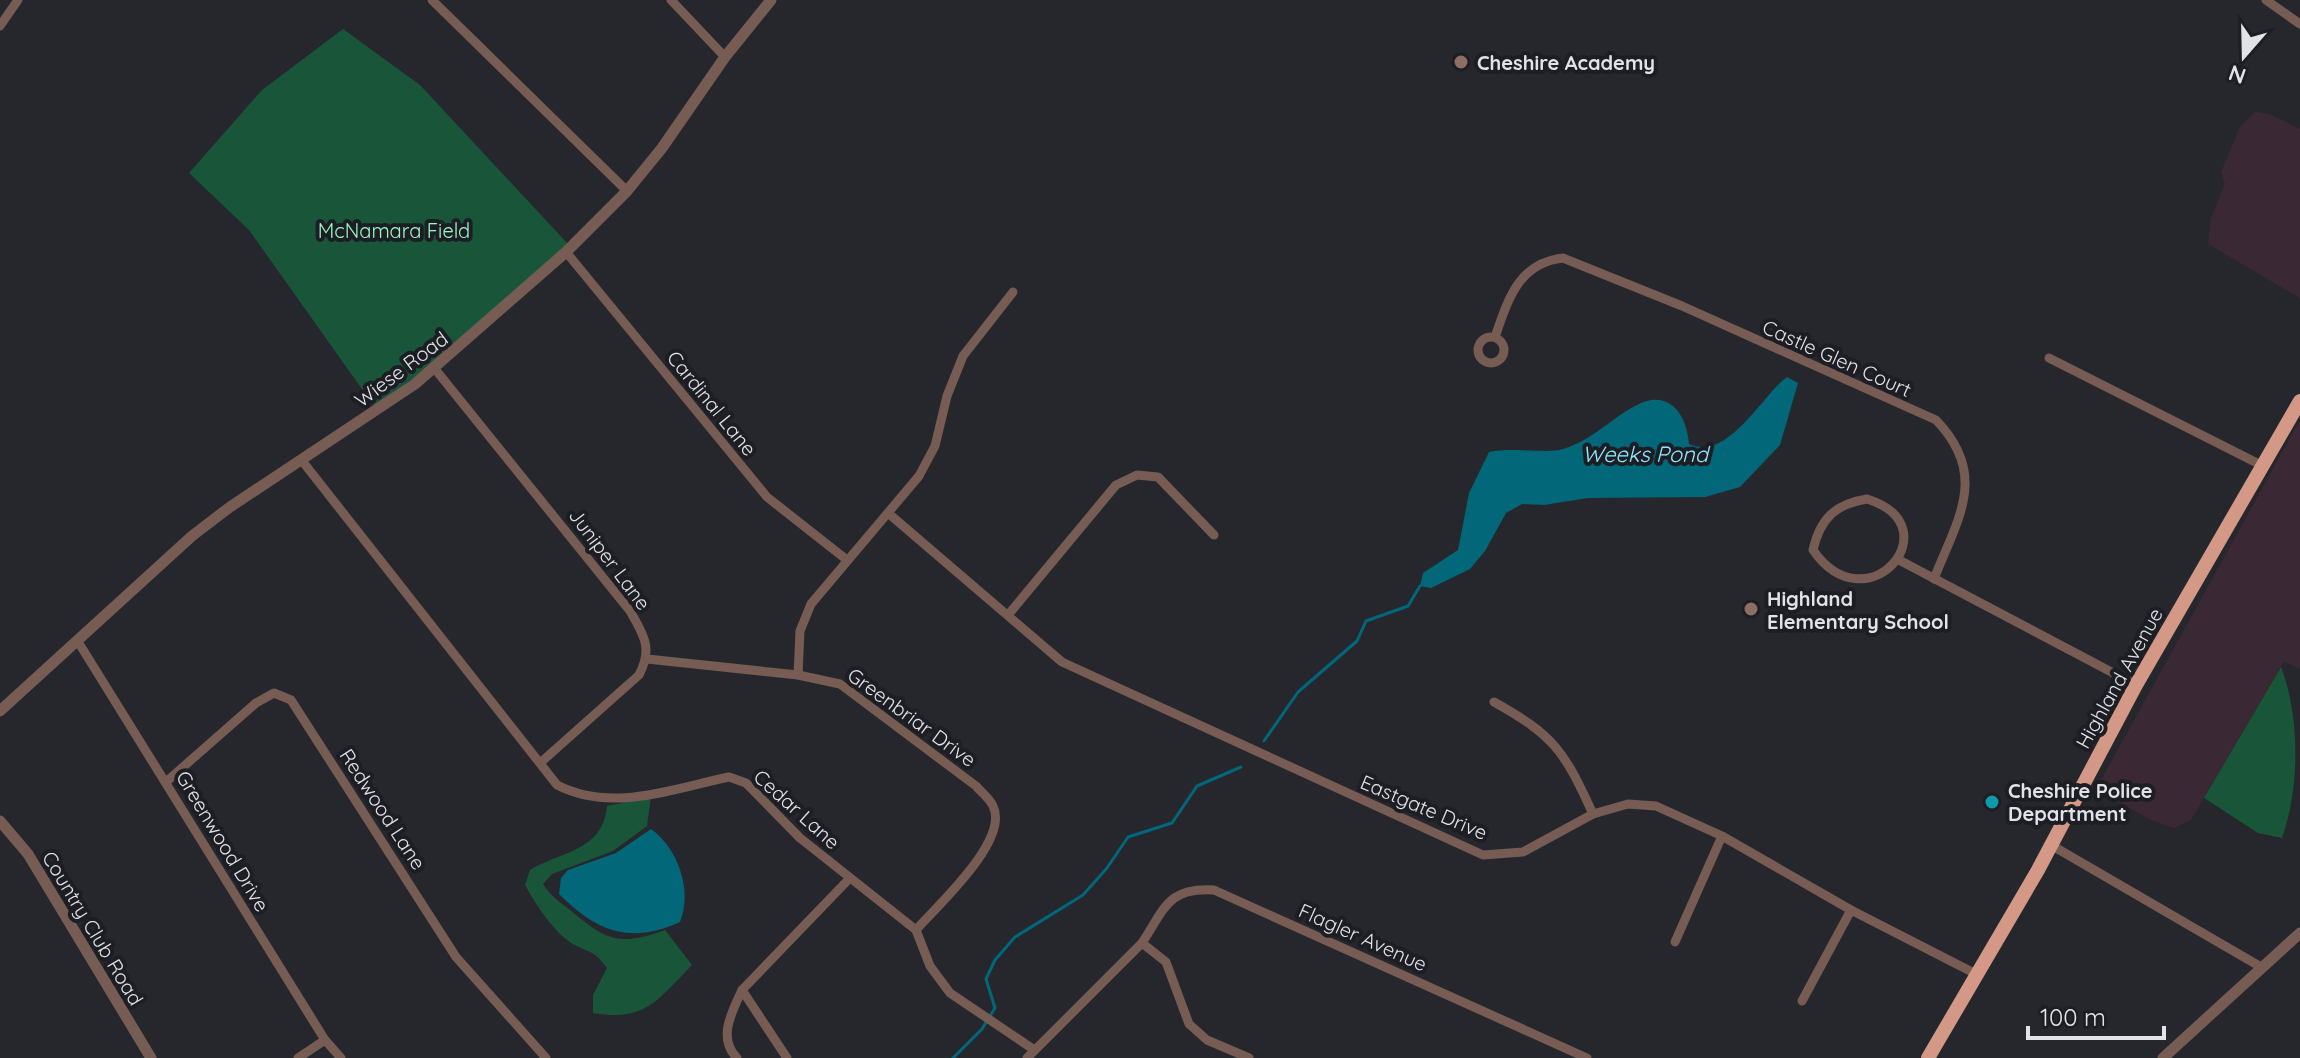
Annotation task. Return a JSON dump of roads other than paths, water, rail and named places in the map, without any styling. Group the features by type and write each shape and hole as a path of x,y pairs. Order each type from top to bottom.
{"highway":[{"name":"Highland Avenue","path":"1928,1058 2051,845 2136,685 2300,401"}],"street":[{"path":"0,26 18,0"},
{"path":"432,0 627,191"},
{"path":"671,0 725,57"},
{"name":"Wiese Road","path":"0,711 192,536 435,369 566,252 627,191 662,148 725,57 771,0"},
{"path":"2266,0 2300,24"},
{"name":"Cardinal Lane","path":"566,252 767,497 847,560"},
{"name":"Castle Glen Court","path":"1495,337 1511,291 1526,273 1546,260 1563,258 1682,306 1936,420 1955,440 1967,472 1965,500 1934,579"},
{"path":"798,675 800,631 811,604 919,476 935,446 947,396 963,356 1013,292"},
{"path":"2049,358 2263,466"},
{"name":"Juniper Lane","path":"435,369 630,611 648,643 647,659"},
{"name":"Cedar Lane","path":"303,462 557,785 581,797 612,800 729,777 746,783 800,838 916,930"},
{"path":"1008,615 1116,485 1137,475 1158,477 1214,535"},
{"path":"1867,499 1882,504 1895,514 1902,528 1904,545 1899,560 1888,571 1858,579 1840,575 1824,566 1813,550 1820,527 1836,508 1867,499"},
{"name":"Eastgate Drive","path":"888,513 1062,662 1094,680 1483,855 1523,852 1593,814 1628,804 1656,806 1722,836 1851,910 1976,974"},
{"path":"1899,560 2136,685"},
{"name":"Greenwood Drive","path":"77,640 325,1040 341,1058"},
{"path":"540,763 639,675 647,659"},
{"name":"Greenbriar Drive","path":"647,659 798,675 840,684 976,786 993,805 997,823 990,844 916,930"},
{"name":"Redwood Lane","path":"166,782 256,703 274,693 291,700 456,957 546,1058"},
{"path":"1494,702 1538,727 1569,761 1593,814"},
{"name":"Country Club Road","path":"0,821 28,854 151,1058"},
{"path":"1675,942 1722,836"},
{"path":"2051,845 2261,967"},
{"path":"737,1058 730,1051 726,1025 742,990 849,879"},
{"name":"Flagler Avenue","path":"1142,943 1169,901 1189,888 1214,890 1587,1058"},
{"path":"1802,1001 1851,910"},
{"path":"916,930 930,966 950,993 1001,1025 1030,1054 1142,943 1166,962 1189,1024 1207,1040 1249,1058"},
{"path":"2163,1058 2300,933"},
{"path":"742,990 787,1058"},
{"path":"298,1058 325,1040"}],"water":[{"name":"Weeks Pond","path":"1787,377 1798,383 1780,445 1740,487 1705,497 1588,498 1544,505 1522,504 1506,513 1485,551 1470,569 1431,588 1420,586 1423,573 1458,550 1469,493 1489,452 1563,449 1584,440 1637,405 1659,400 1667,402 1680,415 1689,444 1703,447 1717,444 1743,424"},
{"path":"651,829 669,847 680,871 685,897 680,922 645,933 614,930 586,917 559,894 561,878 568,870 616,853"}],"waterway":[{"path":"1264,741 1298,692 1357,641 1366,621 1408,606 1420,586"},
{"path":"953,1058 982,1029 995,1008 986,979 995,960 1015,937 1083,895 1107,868 1128,837 1172,823 1197,786 1241,767"}],"place":[{"name":"Cheshire Academy","path":"1461,62"},
{"name":"Highland Elementary School","path":"1751,609"},
{"name":"Cheshire Police Department","path":"1992,802"}],"park label":[{"name":"McNamara Field","path":"394,230"}]}
